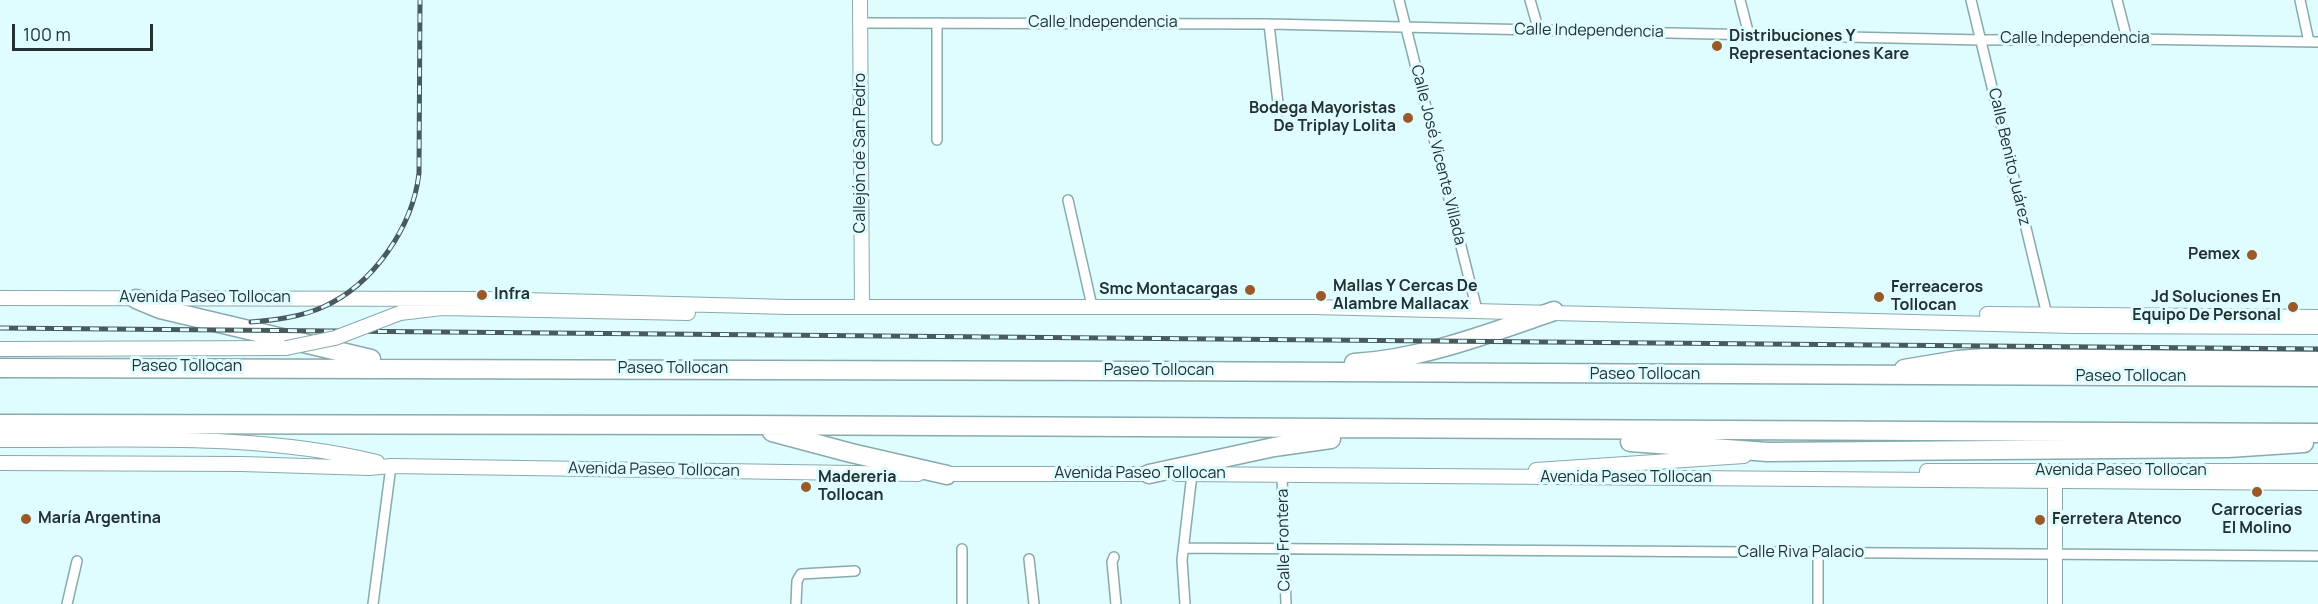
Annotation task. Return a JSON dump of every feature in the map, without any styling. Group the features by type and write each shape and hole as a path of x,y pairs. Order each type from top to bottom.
{"highway":[{"path":"136,299 160,309 226,323 284,340 372,359 426,366"},
{"path":"1194,371 1233,366 1366,362 1399,357 1469,341 1554,311"},
{"path":"1868,376 1958,360 2318,361"},
{"name":"Paseo Tollocan","path":"0,368 426,366 2318,377"},
{"path":"0,424 744,425 2318,433"},
{"path":"744,425 947,475"},
{"path":"1149,474 1274,447 1386,430"},
{"path":"1557,430 1629,442 1768,452 2228,448 2279,446 2318,440"}],"main road":[{"name":"Callejón de San Pedro","path":"860,0 862,306"},
{"name":"Avenida Paseo Tollocan","path":"0,298 475,299 842,306 1314,307 1554,311 2073,326 2318,327"},
{"name":"Avenida Paseo Tollocan","path":"0,349 286,348 335,338 400,313 442,308 756,314 810,312 842,306"},
{"name":"Avenida Paseo Tollocan","path":"1882,320 1918,312 2318,317"},
{"name":"Avenida Paseo Tollocan","path":"0,440 226,442 335,454 391,466"},
{"path":"1505,478 1544,469 1728,458 1768,452"},
{"name":"Avenida Paseo Tollocan","path":"0,463 229,464 369,468 391,466 947,475 1192,474 1505,478 1890,478 1905,473 1924,471 2318,483"},
{"name":"Avenida Paseo Tollocan","path":"2055,476 2318,471"},
{"path":"2055,476 2055,604"}],"street":[{"name":"Calle José Vicente Villada","path":"1399,0 1477,310"},
{"path":"1530,0 1539,30"},
{"path":"1740,0 1749,35"},
{"name":"Calle Benito Juárez","path":"1971,0 2047,315"},
{"path":"2118,0 2127,39"},
{"path":"2300,0 2313,42"},
{"name":"Calle Independencia","path":"860,23 1269,24 1981,40 2127,39 2313,42"},
{"path":"937,23 937,140"},
{"path":"1269,24 1279,112"},
{"path":"1068,200 1092,306"},
{"path":"373,604 391,466"},
{"path":"1185,604 1184,548 1192,474"},
{"name":"Calle Frontera","path":"1282,475 1286,604"},
{"name":"Calle Riva Palacio","path":"1184,548 2318,555"},
{"path":"962,549 962,604"},
{"path":"1818,553 1818,604"},
{"path":"1114,557 1112,562 1116,604"},
{"path":"1029,559 1034,604"},
{"path":"67,604 77,561"},
{"path":"796,604 797,582 801,574 855,571"}],"railway":[{"path":"251,322 306,313 341,297 374,269 388,252 399,233 408,214 419,173 420,0"},
{"path":"0,328 2318,349"}],"place":[{"name":"Distribuciones Y Representaciones Kare","path":"1717,46"},
{"name":"Bodega Mayoristas De Triplay Lolita","path":"1408,118"},
{"name":"Pemex","path":"2252,255"},
{"name":"Smc Montacargas","path":"1250,290"},
{"name":"Infra","path":"482,295"},
{"name":"Mallas Y Cercas De Alambre Mallacax","path":"1321,296"},
{"name":"Ferreaceros Tollocan","path":"1879,297"},
{"name":"Jd Soluciones En Equipo De Personal","path":"2293,307"},
{"name":"Madereria Tollocan","path":"806,487"},
{"name":"Carrocerias El Molino","path":"2257,492"},
{"name":"María Argentina","path":"26,519"},
{"name":"Ferretera Atenco","path":"2040,520"}]}
